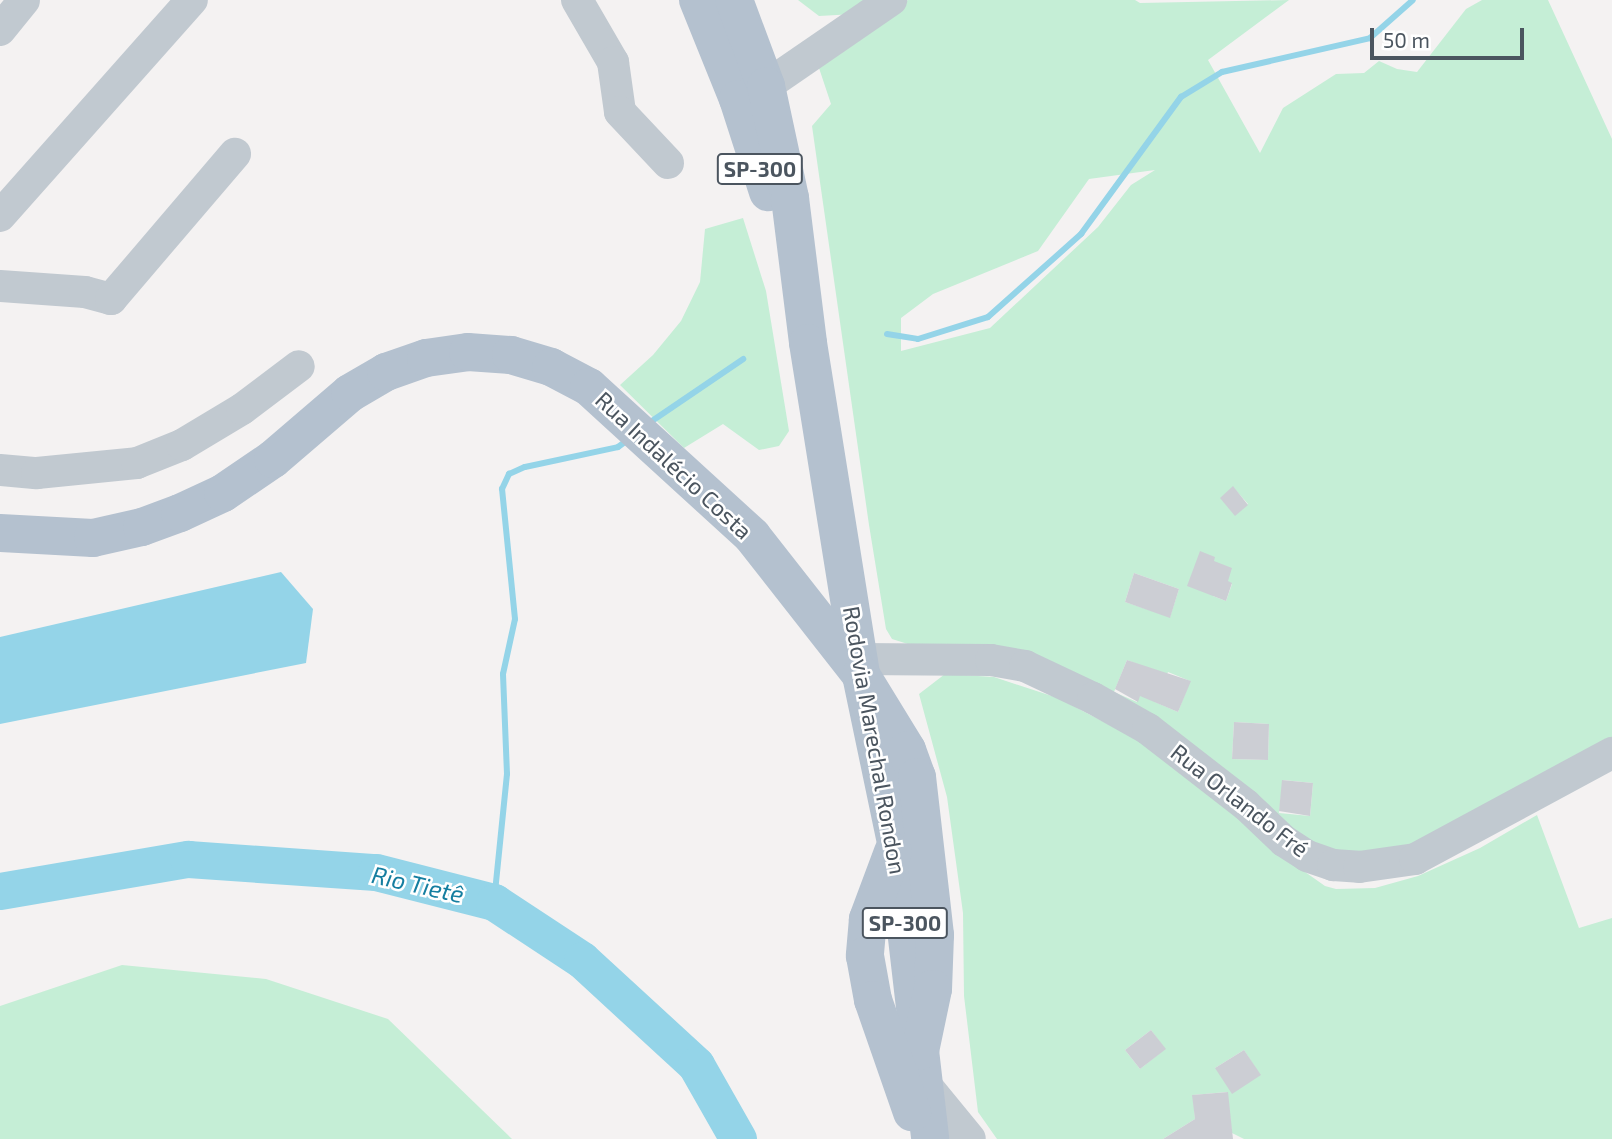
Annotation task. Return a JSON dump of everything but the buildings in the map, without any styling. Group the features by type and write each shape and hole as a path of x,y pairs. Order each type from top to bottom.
{"main road":[{"name":"Rodovia Marechal Rondon","path":"698,0 742,110 773,209 808,343"},
{"name":"Rodovia Marechal Rondon","path":"734,0 766,86 790,198 808,343 860,667 893,825 923,996 922,1067 930,1139"},
{"name":"Rua Indalécio Costa","path":"0,533 93,538 142,527 180,513 223,493 273,459 350,393 386,372 426,358 468,352 511,355 551,367 589,387 622,414 752,536 860,667 892,720 918,777 935,935 923,996"},
{"name":"Rua Indalécio Costa","path":"796,590 893,825"},
{"path":"893,825 869,919 865,956 873,1000 921,1139"},
{"path":"873,1000 893,1010 923,996"}],"street":[{"path":"0,30 24,0"},
{"path":"0,216 192,0"},
{"path":"577,0 613,62 620,112 668,163"},
{"path":"766,86 891,0"},
{"path":"0,286 85,292 111,299 235,154"},
{"path":"0,470 37,473 137,463 182,444 242,409 299,366"},
{"name":"Rua Orlando Fré","path":"860,667 991,660 1025,666 1093,698 1148,729 1246,805 1284,841 1307,856 1333,865 1368,866 1415,859 1612,753"},
{"path":"922,1067 970,1139"}],"green space":[{"path":"798,0 876,0 855,14 819,16"},
{"path":"908,0 1135,0 1140,3 1289,0 1208,60 1260,153 1283,108 1336,74 1364,73 1379,61 1397,69 1417,72 1466,9 1482,0 1548,0 1612,139 1612,743 1410,854 1311,850 1149,720 892,639 886,629 869,525 812,126 831,104 817,62","holes":["1155,170 1131,185 1098,227 990,328 901,351 901,318 933,294 1038,251 1089,179","1233,487 1248,504 1235,515","1134,573 1179,589 1170,617 1125,602","1220,579 1232,584 1226,601 1213,596","1127,660 1150,669 1137,702 1114,692","1168,672 1190,681 1178,712 1155,702","1234,722 1269,724 1268,760 1232,759","1283,780 1313,783 1310,816 1279,813"]},
{"path":"743,218 766,291 789,431 779,446 759,450 723,424 684,448 620,385 653,355 681,321 700,282 705,229"},
{"path":"945,674 994,677 1058,698 1148,745 1227,804 1281,855 1325,886 1336,889 1375,888 1418,876 1480,848 1537,815 1579,928 1612,918 1612,1139 1244,1139 1232,1133 1227,1092 1193,1095 1195,1119 1163,1139 997,1139 978,1112 964,996 963,913 947,797 919,694","holes":["1151,1030 1165,1049 1140,1069 1125,1050","1244,1050 1260,1075 1215,1068"]},
{"path":"122,965 266,979 388,1019 512,1139 0,1139 0,1006"}],"water":[{"path":"281,572 313,609 306,663 0,724 0,637"}],"waterway":[{"path":"887,334 918,339 988,317 1081,234 1181,97 1222,72 1370,38 1413,0"},
{"path":"649,423 743,359"},
{"path":"494,902 507,774 503,674 515,619 502,489 509,474 525,467 618,447 629,439"},
{"name":"Rio Tietê","path":"0,891 188,859 376,872 494,902 582,960 696,1065 738,1139"}]}
